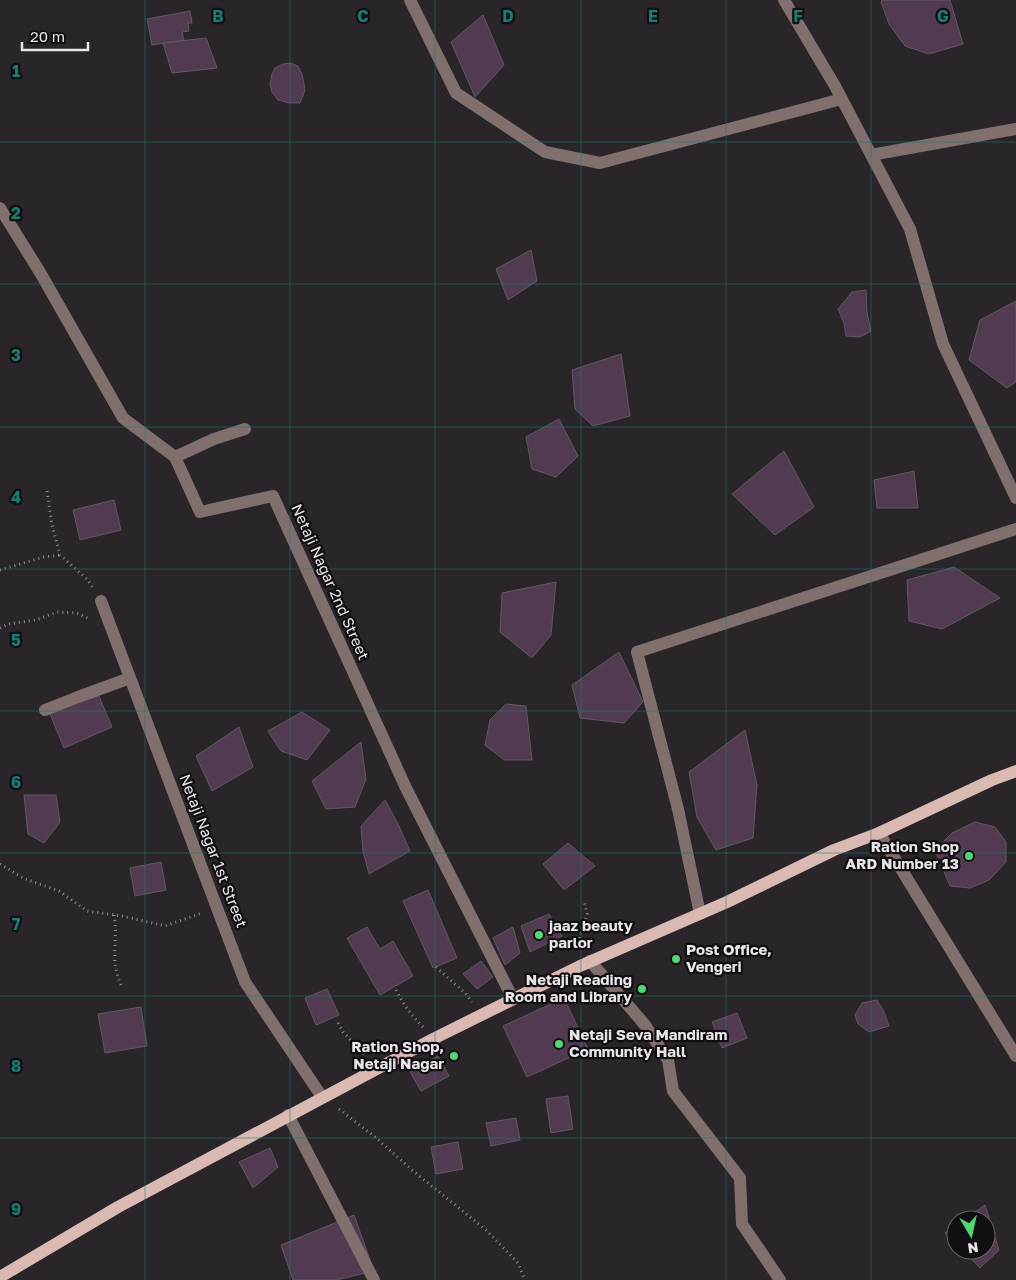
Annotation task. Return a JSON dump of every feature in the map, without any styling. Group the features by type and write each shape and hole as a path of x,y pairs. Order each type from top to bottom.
{"main road":[{"path":"0,1277 118,1207 376,1068 482,1014 585,964 727,902 834,850 879,833 992,780 1016,771"}],"street":[{"path":"410,0 456,93 545,152 600,163 842,99"},
{"path":"784,0 842,99 910,229 943,344 1016,498"},
{"path":"871,155 1016,129"},
{"name":"Netaji Nagar 2nd Street","path":"0,208 41,274 123,418 175,457 200,512 273,496 406,788 513,999"},
{"path":"175,457 214,439 245,429"},
{"path":"700,914 678,809 637,652 1016,529"},
{"name":"Netaji Nagar 1st Street","path":"101,601 245,982 322,1097"},
{"path":"45,710 130,678"},
{"path":"879,833 1016,1056"},
{"path":"585,964 645,1025 668,1060 673,1091 740,1178 742,1224 780,1280"},
{"path":"288,1115 374,1280"}],"path":[{"path":"47,491 52,525 60,555 88,580 101,601"},
{"path":"0,570 44,557 60,555"},
{"path":"0,628 8,624 36,620 57,612 77,613 112,630"},
{"path":"0,864 23,878 59,891 87,911 165,926 216,908"},
{"path":"584,900 587,914 577,946 585,964"},
{"path":"114,915 116,927 115,964 122,988"},
{"path":"436,967 466,994 482,1014"},
{"path":"396,990 408,1011 433,1039"},
{"path":"338,1023 343,1032 376,1068"},
{"path":"322,1097 375,1137 412,1170 486,1230 518,1263 525,1280"}],"building":[{"path":"882,0 950,0 963,44 929,54 905,46 889,24 881,2"},
{"path":"190,11 192,23 188,23 189,31 182,32 184,40 152,45 147,19"},
{"path":"483,15 504,65 475,97 451,42"},
{"path":"206,38 217,68 172,73 163,43"},
{"path":"290,63 298,66 302,74 305,90 300,103 278,100 272,92 270,84 275,68"},
{"path":"531,250 537,281 508,300 496,269"},
{"path":"866,290 867,313 871,331 860,337 846,336 844,323 838,309 852,292"},
{"path":"1016,301 1016,382 1007,388 969,360 980,320"},
{"path":"621,354 630,416 593,426 575,409 572,370"},
{"path":"559,419 578,456 556,477 532,469 526,437"},
{"path":"784,451 814,507 775,535 732,494"},
{"path":"914,471 918,508 877,508 874,480"},
{"path":"114,500 121,530 80,540 73,510"},
{"path":"954,567 1000,598 942,629 909,621 907,580"},
{"path":"556,582 551,635 532,658 500,632 502,593"},
{"path":"619,652 643,702 624,723 580,718 572,685"},
{"path":"98,694 112,727 64,748 50,714"},
{"path":"506,704 526,706 532,760 504,760 485,745 490,720"},
{"path":"302,712 330,730 307,760 281,751 268,731"},
{"path":"239,727 253,767 212,791 196,756"},
{"path":"745,730 757,785 753,838 716,850 697,817 689,772"},
{"path":"361,742 366,779 355,807 326,809 312,781"},
{"path":"24,795 56,795 60,822 44,843 28,834"},
{"path":"385,800 410,851 369,874 363,851 361,826"},
{"path":"975,822 995,827 1006,842 1006,862 989,880 970,888 950,886 935,850 952,833"},
{"path":"568,843 595,866 564,890 543,864"},
{"path":"161,862 166,890 135,896 130,868"},
{"path":"428,890 457,958 433,968 403,901"},
{"path":"549,914 562,936 530,952 521,926"},
{"path":"367,927 380,949 393,941 413,976 380,995 347,938"},
{"path":"513,927 520,953 505,965 493,938"},
{"path":"481,961 493,977 477,989 463,974"},
{"path":"327,989 339,1015 316,1025 305,998"},
{"path":"564,998 588,1049 527,1077 503,1026"},
{"path":"877,1000 889,1026 869,1032 858,1024 855,1015 862,1003"},
{"path":"141,1007 147,1046 105,1053 98,1014"},
{"path":"737,1013 747,1038 722,1048 712,1022"},
{"path":"438,1056 449,1076 421,1091 410,1072"},
{"path":"568,1096 573,1129 551,1133 546,1099"},
{"path":"516,1118 520,1140 491,1146 486,1123"},
{"path":"458,1142 463,1169 436,1174 431,1147"},
{"path":"270,1148 278,1167 253,1188 239,1162"},
{"path":"985,1205 987,1210 978,1210"},
{"path":"354,1215 374,1271 336,1280 293,1280 281,1245"},
{"path":"996,1240 999,1250 996,1253"},
{"path":"972,1260 988,1260 980,1268"}],"place":[{"name":"Ration Shop ARD Number 13","path":"969,856"},
{"name":"jaaz beauty parlor","path":"539,935"},
{"name":"Post Office, Vengeri","path":"676,959"},
{"name":"Netaji Reading Room and Library","path":"642,989"},
{"name":"Netaji Seva Mandiram Community Hall","path":"559,1044"},
{"name":"Ration Shop, Netaji Nagar","path":"454,1056"}]}
